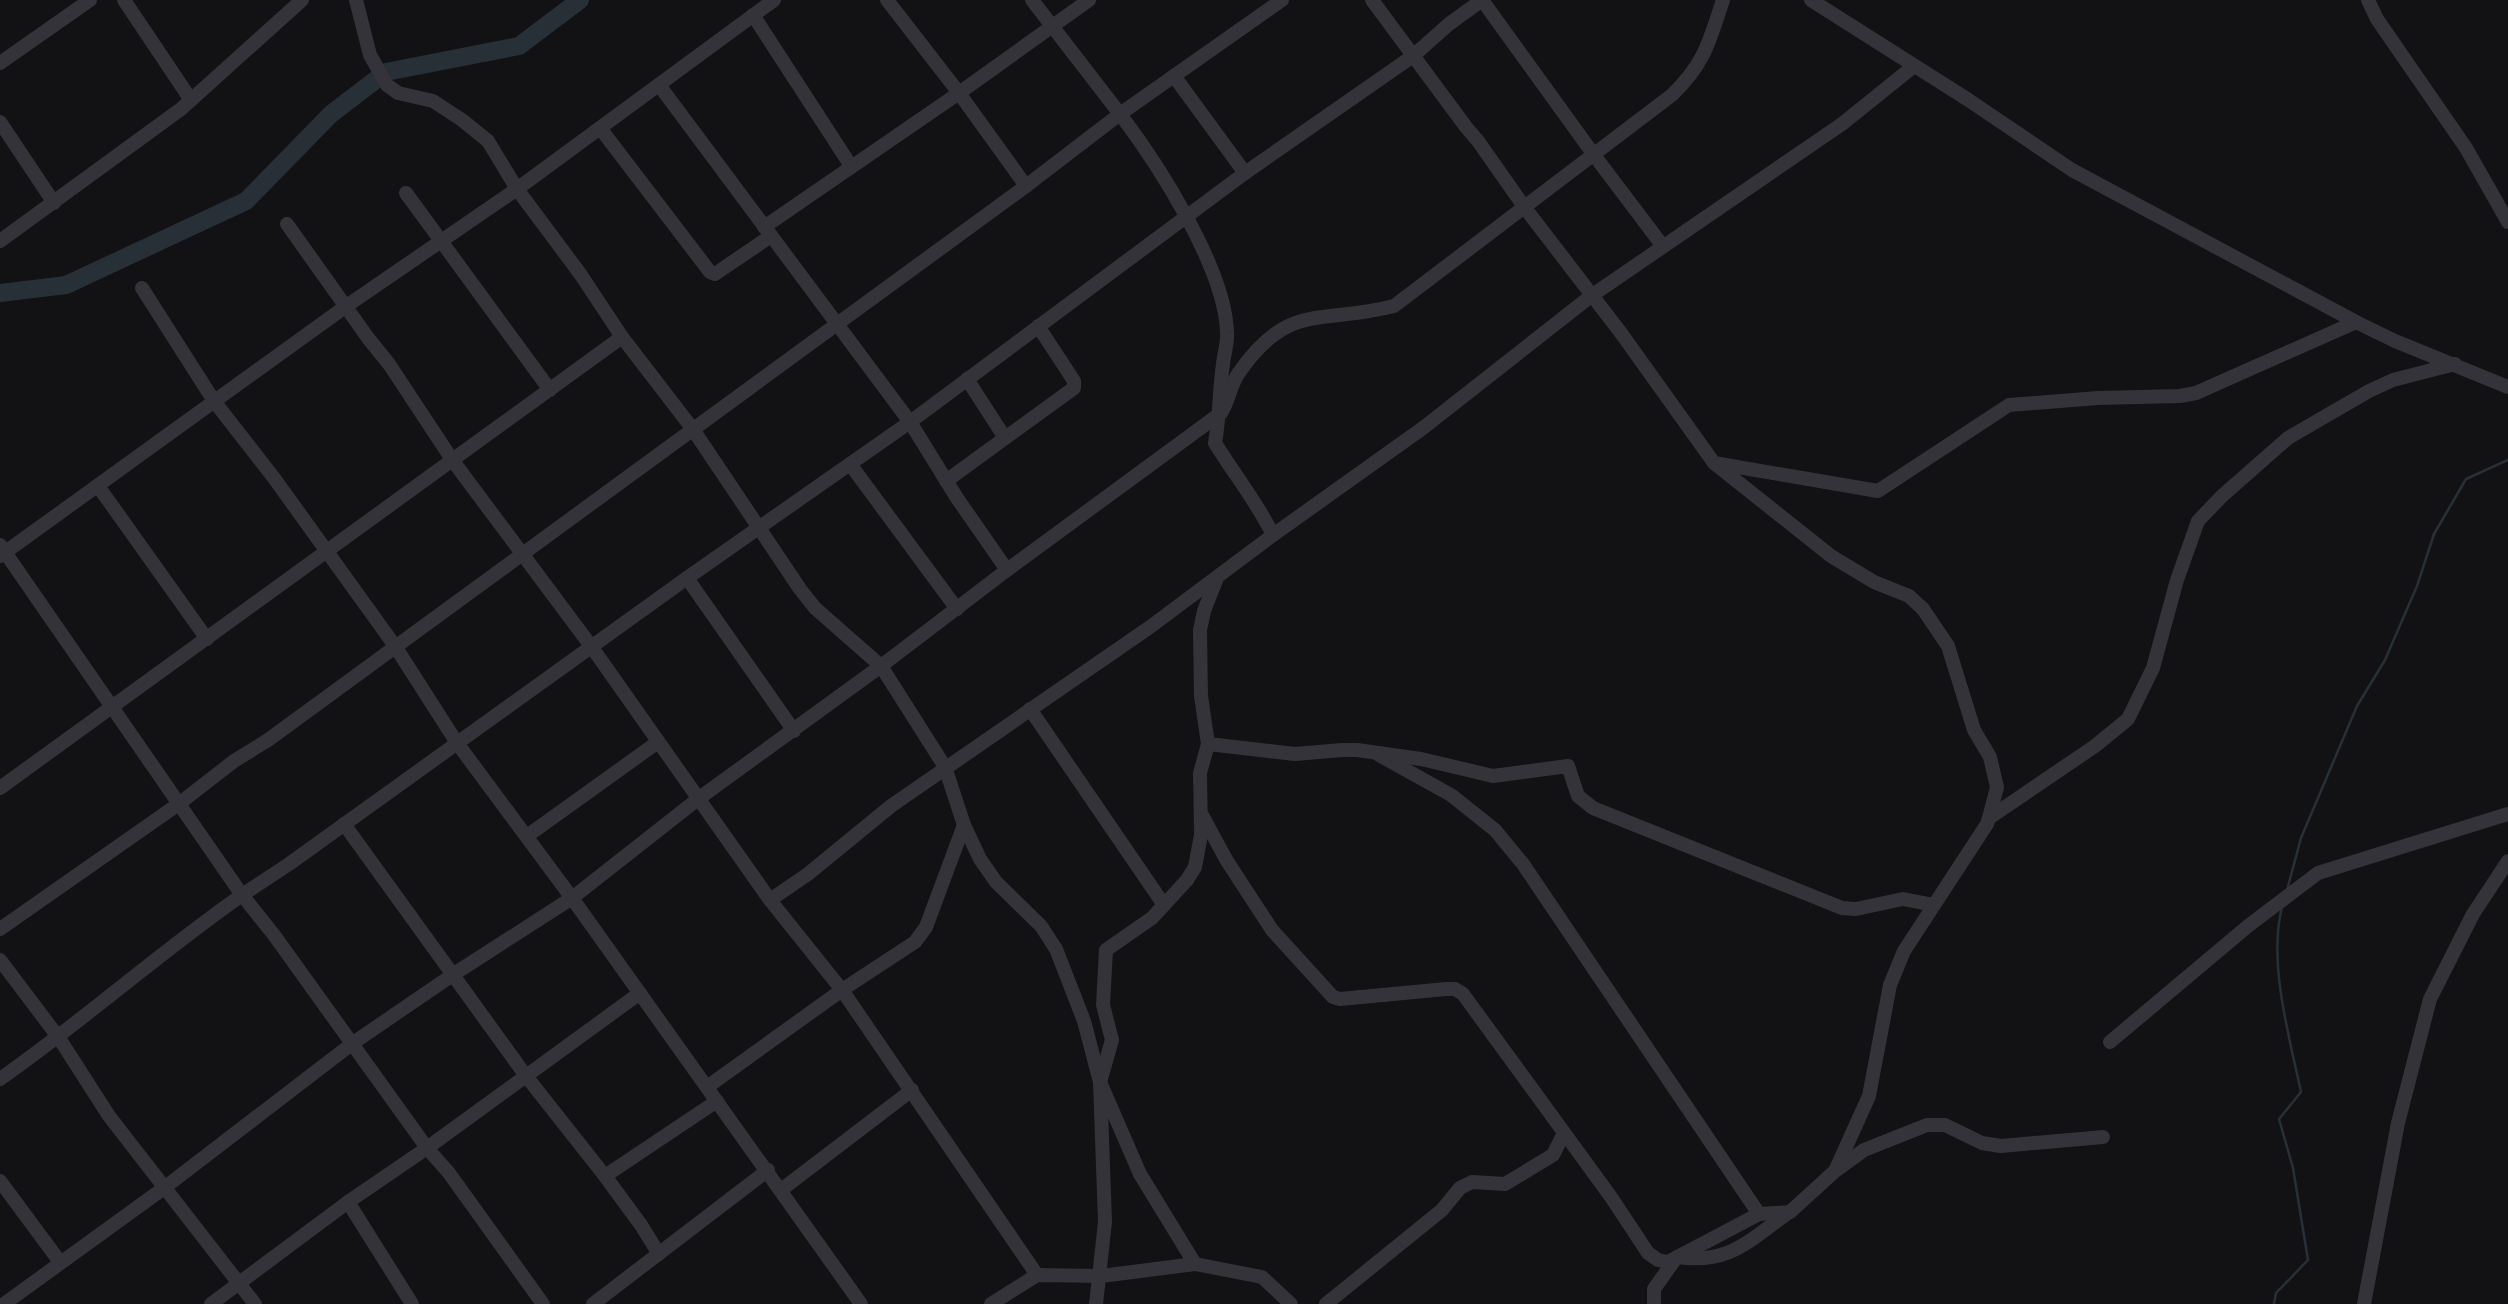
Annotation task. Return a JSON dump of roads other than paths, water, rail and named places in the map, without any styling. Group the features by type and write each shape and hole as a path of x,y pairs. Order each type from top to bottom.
{"street":[{"path":"0,63 90,0"},
{"path":"124,0 191,100"},
{"path":"0,241 191,100 302,0"},
{"path":"356,0 370,55 387,85 398,93 433,101 488,141 517,189 581,275 622,337 692,428 815,608 881,667 945,767 964,825 981,859 996,882 1041,926 1056,949 1084,1021 1100,1082 1140,1174 1195,1264"},
{"path":"543,1304 242,895 2,551 98,486 345,307 517,189 774,0"},
{"path":"887,0 960,93 1026,186"},
{"path":"1032,0 1120,114 1186,215 1212,272 1225,314 1227,333 1220,394 1221,413 1214,443 1261,511 1273,535"},
{"path":"600,128 710,272 715,274 851,166 960,93 1089,0"},
{"path":"0,929 180,803 206,781 268,740 1026,186 1120,114 1282,0"},
{"path":"1372,0 1674,405 1714,463 1831,556 1874,582 1909,596 1923,610 1948,646 1974,730 1990,757 1997,787 1989,818 1904,951 1889,985 1869,1096 1835,1171"},
{"path":"0,1079 59,1038 201,923 910,422 1186,215 1413,56 1449,24 1482,0 1662,245"},
{"path":"4,1304 164,1188 353,1044 454,974 572,898 698,799 881,667 1007,570 1221,413 1228,403 1236,377 1251,357 1280,328 1319,316 1367,313 1394,306 1525,208 1672,95 1692,75 1706,51 1723,0"},
{"path":"1811,0 2072,170 2356,322 2395,341 2455,363 2508,387"},
{"path":"2368,0 2377,19 2466,148 2508,222"},
{"path":"753,15 851,166"},
{"path":"770,900 945,767 1150,627 1423,428 1591,296 1842,124 1914,66"},
{"path":"1174,76 1245,173"},
{"path":"659,85 910,422 946,481 1007,570"},
{"path":"0,122 54,203"},
{"path":"406,193 550,390"},
{"path":"287,224 345,307 389,363 453,460 591,646 770,900 842,990 1037,1275"},
{"path":"142,288 214,401 395,646 457,743 768,1170 861,1304"},
{"path":"1714,463 1878,491 2009,405 2196,393 2356,322"},
{"path":"946,481 1074,388 1074,381 1038,326"},
{"path":"0,788 622,337"},
{"path":"1989,818 2095,746 2127,719 2153,668 2177,580 2198,521 2221,496 2288,438 2369,391 2393,380 2455,363"},
{"path":"967,379 1005,438"},
{"path":"850,464 957,609"},
{"path":"98,486 207,639"},
{"path":"1096,1304 1101,1276 1105,1196 1100,1082 1112,1040 1103,1005 1106,950 1152,918 1187,880 1195,867 1202,815 1200,773 1208,744 1201,696 1200,630 1217,576"},
{"path":"687,578 794,731"},
{"path":"1030,709 1164,905"},
{"path":"527,836 658,742"},
{"path":"1208,744 1295,754 1342,750 1376,753 1421,759 1493,776 1568,766 1578,796 1593,808 1842,908 1856,909 1903,899 1934,905"},
{"path":"1376,753 1451,795 1495,830 1523,864 1759,1213"},
{"path":"2110,1042 2248,926 2318,873 2508,814"},
{"path":"1202,815 1227,862 1272,930 1326,992 1340,999 1446,989 1455,989 1463,994 1611,1197 1648,1253 1658,1260 1668,1262 1759,1213 1790,1212"},
{"path":"344,824 526,1076 641,1225 659,1254"},
{"path":"707,1087 842,990 915,942 926,927 964,825"},
{"path":"2364,1304 2398,1123 2430,999 2473,914 2508,861"},
{"path":"0,960 59,1038 109,1116 255,1304"},
{"path":"211,1304 348,1202 640,993"},
{"path":"781,1190 912,1090"},
{"path":"605,1176 717,1101"},
{"path":"1677,1257 1700,1260 1732,1253 1790,1212 1835,1171 1864,1150 1927,1125 1945,1125 1982,1143 2001,1146 2104,1137"},
{"path":"1326,1304 1442,1210 1460,1188 1472,1182 1505,1184 1553,1154 1564,1133"},
{"path":"593,1304 768,1170"},
{"path":"0,1181 60,1262"},
{"path":"348,1202 412,1304"},
{"path":"1654,1304 1654,1289 1677,1257"},
{"path":"991,1304 1037,1275 1101,1276 1195,1264 1262,1277 1291,1304"}],"waterway":[{"path":"0,293 66,285 246,201 331,114 386,72 519,46 580,0"},
{"path":"2287,890 2301,838 2357,706 2385,660 2417,586 2434,534 2466,479 2508,460"},
{"path":"2274,1304 2276,1293 2308,1260 2293,1168 2279,1119 2301,1092 2279,975 2278,928 2282,907"}]}
